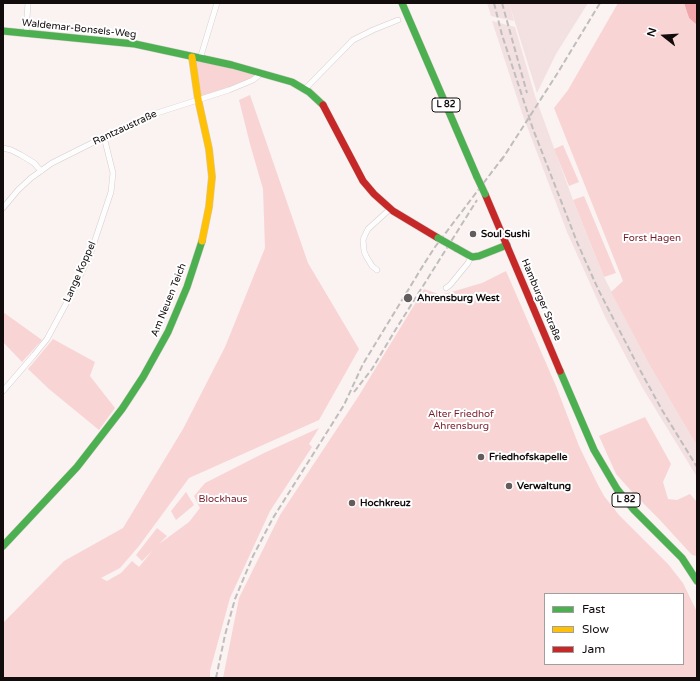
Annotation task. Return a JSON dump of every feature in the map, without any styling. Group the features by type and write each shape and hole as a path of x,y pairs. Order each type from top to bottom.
{"street":[{"path":"26,33 28,3"},
{"path":"196,58 216,3"},
{"name":"Hamburger Straße","path":"402,3 594,450 617,489 634,510 678,553 697,581"},
{"path":"305,89 353,40 398,20"},
{"name":"Waldemar-Bonsels-Weg","path":"3,31 122,42 285,79 305,89 325,107 364,181 374,194 390,208 471,257"},
{"name":"Am Neuen Teich","path":"3,546 77,467 122,409 143,377 168,332 187,286 203,239 209,207 212,177 209,149 198,99 196,58"},
{"name":"Rantzaustraße","path":"3,208 18,190 52,163 157,113 229,90 253,80 260,73"},
{"name":"Lange Koppel","path":"3,390 47,339 75,287 91,252 111,192 113,173 104,137"},
{"path":"3,148 21,155 34,163 41,171"},
{"path":"377,270 372,266 366,256 363,240 368,230 390,208"},
{"path":"446,288 450,285 471,257 479,256 507,245"}],"shaded area":[{"path":"487,3 509,3 514,21 491,16"},
{"path":"509,3 588,3 556,54 537,93"},
{"path":"684,3 697,3 697,25 689,18"},
{"path":"492,21 515,27 535,96 573,200 604,277 650,366 697,446 697,477 642,387 605,317 567,232 522,113"}],"green space":[{"name":"Forst Hagen","path":"618,3 684,3 689,18 697,25 697,446 650,366 611,292 623,281 554,108 568,90"},
{"path":"195,60 257,73 255,78 201,97"},
{"name":"Blockhaus","path":"250,95 308,263 359,349 319,420 189,478 139,546 120,568 101,578 107,581 121,573 132,561 139,567 153,550 142,561 136,555 157,528 167,536 159,544 189,522 200,508 194,496 205,483 264,453 319,428 309,444 312,447 270,511 230,598 210,671 210,678 3,678 3,623 64,561 123,528 183,429 225,347 265,248 263,189 239,100"},
{"path":"563,145 579,182 569,186 554,149"},
{"path":"584,196 616,273 604,277 573,200"},
{"name":"Alter Friedhof Ahrensburg","path":"506,271 556,386 579,446 604,496 619,515 668,564 683,583 697,612 697,678 223,678 239,598 280,515 358,397 424,289 441,295 482,283"},
{"path":"3,312 42,340 22,362 3,342"},
{"path":"53,339 95,362 90,376 115,408 99,430 49,389 28,369"},
{"path":"645,417 671,464 663,482 668,499 677,500 690,494 697,502 697,556 692,555 616,474 599,436"},
{"path":"186,492 194,505 176,520 171,511"}],"railway":[{"path":"494,3 502,35 533,129 577,242 598,289 640,370 662,410 697,467"},
{"path":"502,3 527,93"},
{"path":"501,161 557,74 600,3"},
{"path":"216,678 225,635 235,599 253,556 273,518 344,405 363,364 424,264 435,247 504,156"},
{"path":"354,392 372,369 477,200"}],"traffic: fast":[{"path":"402,3 477,177"},
{"path":"3,31 135,44 232,65 292,82 309,92 323,105"},
{"path":"477,177 485,194"},
{"path":"438,238 456,248"},
{"path":"3,546 77,467 122,409 143,377 168,332 187,287 202,241"},
{"path":"456,248 472,257 479,256 507,245"},
{"path":"560,371 594,450 617,489 634,510 682,558 697,581"}],"traffic: slow":[{"path":"192,57 198,99 209,149 212,177 209,207 202,241"}],"traffic: jam":[{"path":"323,105 363,181 374,194 393,211 438,238"},
{"path":"485,194 560,371"}],"place":[{"name":"Soul Sushi","path":"473,234"},
{"name":"Ahrensburg West","path":"408,298"},
{"name":"Friedhofskapelle","path":"481,457"},
{"name":"Verwaltung","path":"509,486"},
{"name":"Hochkreuz","path":"352,503"}]}
